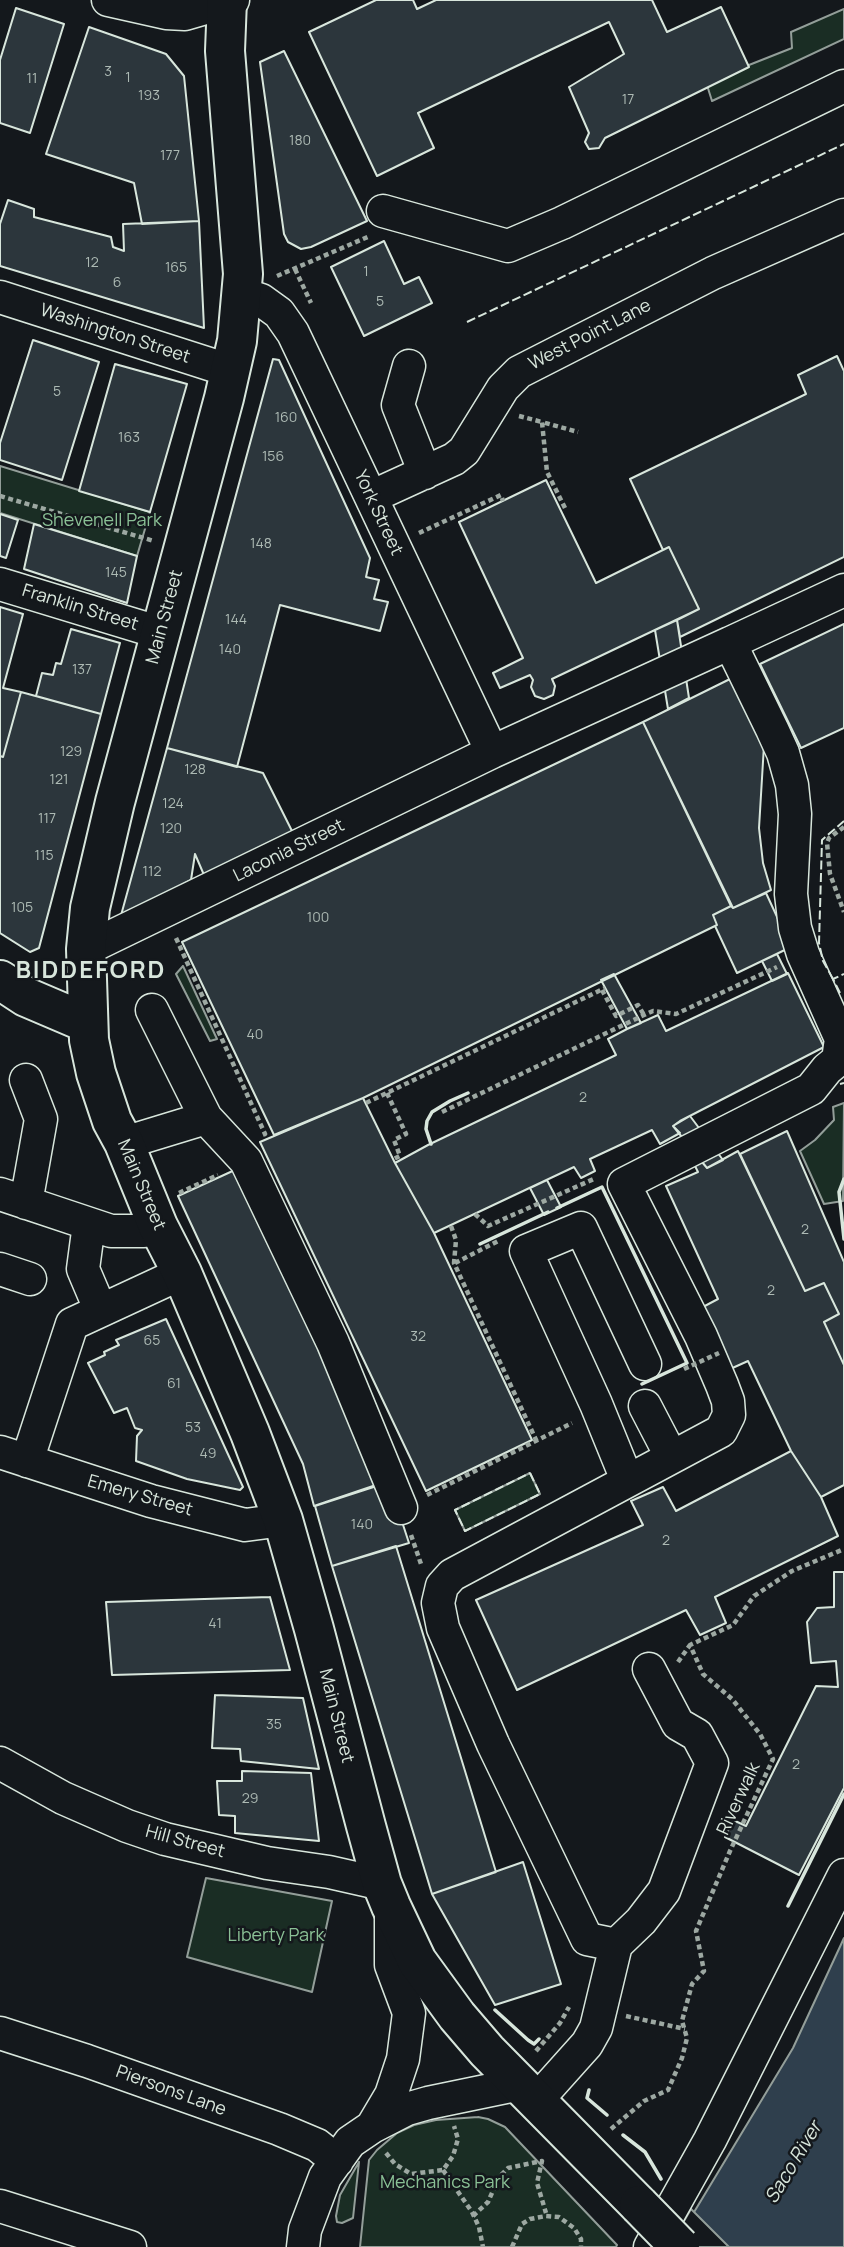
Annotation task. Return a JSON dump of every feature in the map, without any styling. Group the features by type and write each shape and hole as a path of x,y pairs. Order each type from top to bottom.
{"main road":[{"name":"Main Street","path":"229,1 225,51 243,255 242,295 231,371 115,802 90,908 86,949 87,1023 96,1073 124,1143 166,1211 182,1273 250,1433 283,1520 387,1895 417,1961 488,2052 531,2079 639,2205 680,2247"},
{"path":"0,980 26,997 87,1023"}],"street":[{"path":"108,0 176,13 194,13 229,1"},
{"path":"383,211 508,246 562,223 844,86"},
{"name":"West Point Lane","path":"371,497 454,459 464,451 503,388 519,372 713,273 844,215"},
{"name":"York Street","path":"242,295 261,300 279,313 293,333 492,752"},
{"name":"Washington Street","path":"0,297 231,371"},
{"path":"409,366 398,405 425,473"},
{"name":"Franklin Street","path":"0,584 160,633"},
{"name":"Laconia Street","path":"86,949 492,752 844,590"},
{"path":"615,1945 587,1939 493,1744 443,1628 438,1603 442,1586 452,1575 721,1431 729,1415 728,1401 701,1336 624,1184 811,1089 838,1060 841,1039 794,928 791,894 795,814 792,785 783,752 730,643"},
{"path":"152,1010 206,1118 246,1161 333,1343 401,1508"},
{"path":"26,1080 41,1119 13,1198 111,1231 144,1231 166,1211"},
{"path":"124,1143 206,1118"},
{"path":"89,1224 83,1269 100,1309"},
{"path":"627,1480 596,1404 526,1251 581,1228 645,1364"},
{"path":"0,1269 30,1279"},
{"path":"13,1457 72,1324 182,1273"},
{"path":"645,1406 671,1456"},
{"name":"Emery Street","path":"13,1457 151,1501 246,1525 283,1520"},
{"path":"303,2247 305,2230 325,2177 350,2142 375,2135 407,2109 531,2079 587,2044 596,2028 615,1945 641,1921 664,1891 712,1763 697,1735 678,1724 649,1669"},
{"name":"Hill Street","path":"0,1763 63,1798 127,1826 165,1839 267,1863 355,1877 387,1895"},
{"path":"650,2247 710,2140 844,1875"},
{"path":"375,2135 403,2059 409,2013 391,1965 387,1895"},
{"name":"Piersons Lane","path":"0,2034 87,2061 279,2129 317,2145 337,2161"},
{"path":"0,2206 130,2247"}],"path":[{"path":"277,276 361,240"},
{"path":"512,414 578,432"},
{"path":"541,422 547,472 565,508"},
{"path":"419,533 501,495 503,501"},
{"path":"0,496 183,550"},
{"path":"844,827 829,838 827,843 830,874 844,912"},
{"path":"164,912 265,1134 254,1139 261,1152 166,1211"},
{"path":"442,1112 653,1011 676,1014 803,954"},
{"path":"366,1103 604,989 616,1016 638,1004 644,1015"},
{"path":"387,1093 406,1134 394,1140 400,1156 394,1159"},
{"path":"475,1214 488,1226 596,1178 624,1184"},
{"path":"451,1226 456,1240 454,1263 537,1442"},
{"path":"454,1263 484,1248"},
{"path":"684,1369 719,1353"},
{"path":"401,1508 563,1427"},
{"name":"Riverwalk","path":"611,2129 644,2101 668,2090 678,2068 687,2038 682,2021 692,1984 704,1970 696,1931 773,1759 760,1734 732,1699 703,1674 690,1645 733,1625 754,1595 792,1571 844,1549"},
{"path":"416,1551 425,1573"},
{"path":"531,2079 571,2002"},
{"path":"375,2135 395,2164 411,2174 443,2170 453,2156 458,2139 451,2120"},
{"path":"474,2216 488,2202 499,2177 508,2168 542,2161 537,2183 545,2213"},
{"path":"443,2170 474,2216 483,2247"},
{"path":"512,2247 522,2224 530,2219 547,2216 559,2217 574,2228 581,2239 581,2247"}],"green space":[{"path":"844,9 844,39 712,101 706,82 792,48 791,32"},
{"name":"Shevenell Park","path":"0,466 150,512 137,556 0,513"},
{"path":"183,966 217,1039 210,1041 176,974"},
{"path":"844,1103 843,1201 824,1204 800,1151 834,1120 833,1107"},
{"path":"530,1473 540,1494 465,1531 455,1510"},
{"name":"Liberty Park","path":"206,1878 332,1901 312,1992 187,1957"},
{"name":"Mechanics Park","path":"478,2117 505,2127 616,2247 360,2247 369,2160 377,2150 397,2133 414,2125 436,2120"},
{"path":"359,2162 353,2218 342,2223 337,2222 340,2195"}],"water":[{"name":"Saco River","path":"844,1938 844,2247 673,2247 793,2048"}],"pier":[{"path":"691,2209 729,2247 669,2247"}],"building":[{"path":"376,0 413,0 417,9 436,0 652,0 667,32 721,7 749,67 605,138 599,148 589,149 585,142 589,133 569,87 624,54 609,22 418,113 434,148 377,176 309,32"},
{"path":"16,8 64,24 30,133 0,123 0,60"},
{"path":"89,27 166,54 184,76 199,221 142,224 134,183 46,154"},
{"path":"284,51 367,221 301,249 288,242 284,234 260,62"},
{"path":"8,200 34,209 34,217 111,237 113,247 124,251 123,224 199,221 204,328 0,266 0,224"},
{"path":"384,241 404,284 419,277 432,303 364,336 331,267"},
{"path":"33,340 99,362 62,480 0,460 0,443"},
{"path":"837,356 844,371 844,557 680,637 677,620 699,609 669,547 663,550 630,479 806,394 798,375"},
{"path":"273,359 279,360 370,558 366,577 379,580 374,599 388,602 380,631 280,605 237,767 167,748"},
{"path":"115,364 187,384 150,512 79,491"},
{"path":"546,480 596,583 669,547 699,609 552,679 555,686 553,695 544,699 535,696 530,675 500,688 493,673 523,658 459,522"},
{"path":"0,514 18,520 6,558 0,556"},
{"path":"34,524 137,556 127,603 24,569"},
{"path":"0,607 23,614 3,688 21,692 3,757 0,756"},
{"path":"677,620 689,698 668,709 655,630"},
{"path":"844,624 844,728 801,748 760,664"},
{"path":"71,629 120,643 101,714 36,696 42,673 53,675 56,663 61,664"},
{"path":"732,678 764,745 759,828 763,863 771,890 733,908 643,722"},
{"path":"21,692 101,714 39,948 30,952 0,933 0,756 3,757"},
{"path":"643,722 731,906 713,915 717,925 363,1098 274,1135 182,942"},
{"path":"167,748 263,773 294,835 204,875 195,854 191,880 120,919"},
{"path":"766,893 791,947 737,973 715,926 717,925 713,915"},
{"path":"777,954 787,974 772,981 762,961"},
{"path":"788,973 824,1047 680,1121 673,1126 680,1133 660,1144 652,1130 590,1159 595,1171 581,1178 574,1167 434,1233 395,1163 616,1055 608,1039 627,1029 658,1015 666,1031"},
{"path":"614,974 641,1023 627,1029 601,980"},
{"path":"363,1098 434,1233 532,1440 426,1491 260,1142"},
{"path":"690,1116 723,1160 707,1168 673,1126"},
{"path":"787,1131 844,1262 844,1365 824,1322 839,1314 824,1283 805,1291 740,1154"},
{"path":"738,1151 805,1291 824,1283 839,1314 824,1322 844,1365 844,1485 821,1497 791,1451 748,1361 728,1370 701,1308 718,1299 666,1186 698,1172 695,1166 702,1162 707,1168"},
{"path":"237,1169 364,1444 376,1485 314,1506 303,1464 178,1196"},
{"path":"547,1180 561,1207 544,1215 530,1188"},
{"path":"166,1319 243,1487 240,1490 187,1479 136,1461 137,1436 142,1430 135,1428 127,1408 114,1413 88,1363 119,1345 116,1340"},
{"path":"791,1451 821,1497 838,1536 715,1597 726,1623 700,1635 686,1610 517,1690 476,1600 643,1525 631,1501 663,1487 676,1511"},
{"path":"389,1482 409,1543 332,1566 315,1506"},
{"path":"396,1546 496,1872 432,1894 332,1566"},
{"path":"834,1572 844,1572 844,1788 799,1875 725,1837 733,1820 746,1826 816,1686 838,1687 836,1661 811,1663 807,1622 817,1608 834,1607"},
{"path":"270,1597 290,1670 112,1675 106,1602"},
{"path":"215,1695 303,1698 319,1769 241,1761 240,1749 212,1748"},
{"path":"242,1771 311,1773 319,1841 235,1833 235,1816 219,1815 217,1781 242,1781"},
{"path":"523,1862 561,1984 495,2005 432,1894"}],"fence":[{"path":"467,322 844,144"},
{"path":"833,979 823,961 819,943 822,840 844,821"},
{"path":"840,993 833,979 844,974"},
{"path":"840,1084 844,1083"},
{"path":"530,1473 540,1494 465,1531 455,1510 530,1473"}],"wall":[{"path":"431,1144 426,1129 432,1112 468,1093"},
{"path":"844,1179 839,1192 844,1239"},
{"path":"557,1208 602,1187 687,1363 642,1384"},
{"path":"480,1244 548,1212"},
{"path":"788,1906 844,1794"},
{"path":"495,2010 534,2044 539,2039"},
{"path":"589,2090 587,2098 607,2115"},
{"path":"623,2135 645,2152 661,2179"}],"district":[{"name":"BIDDEFORD","path":"91,971"}]}
